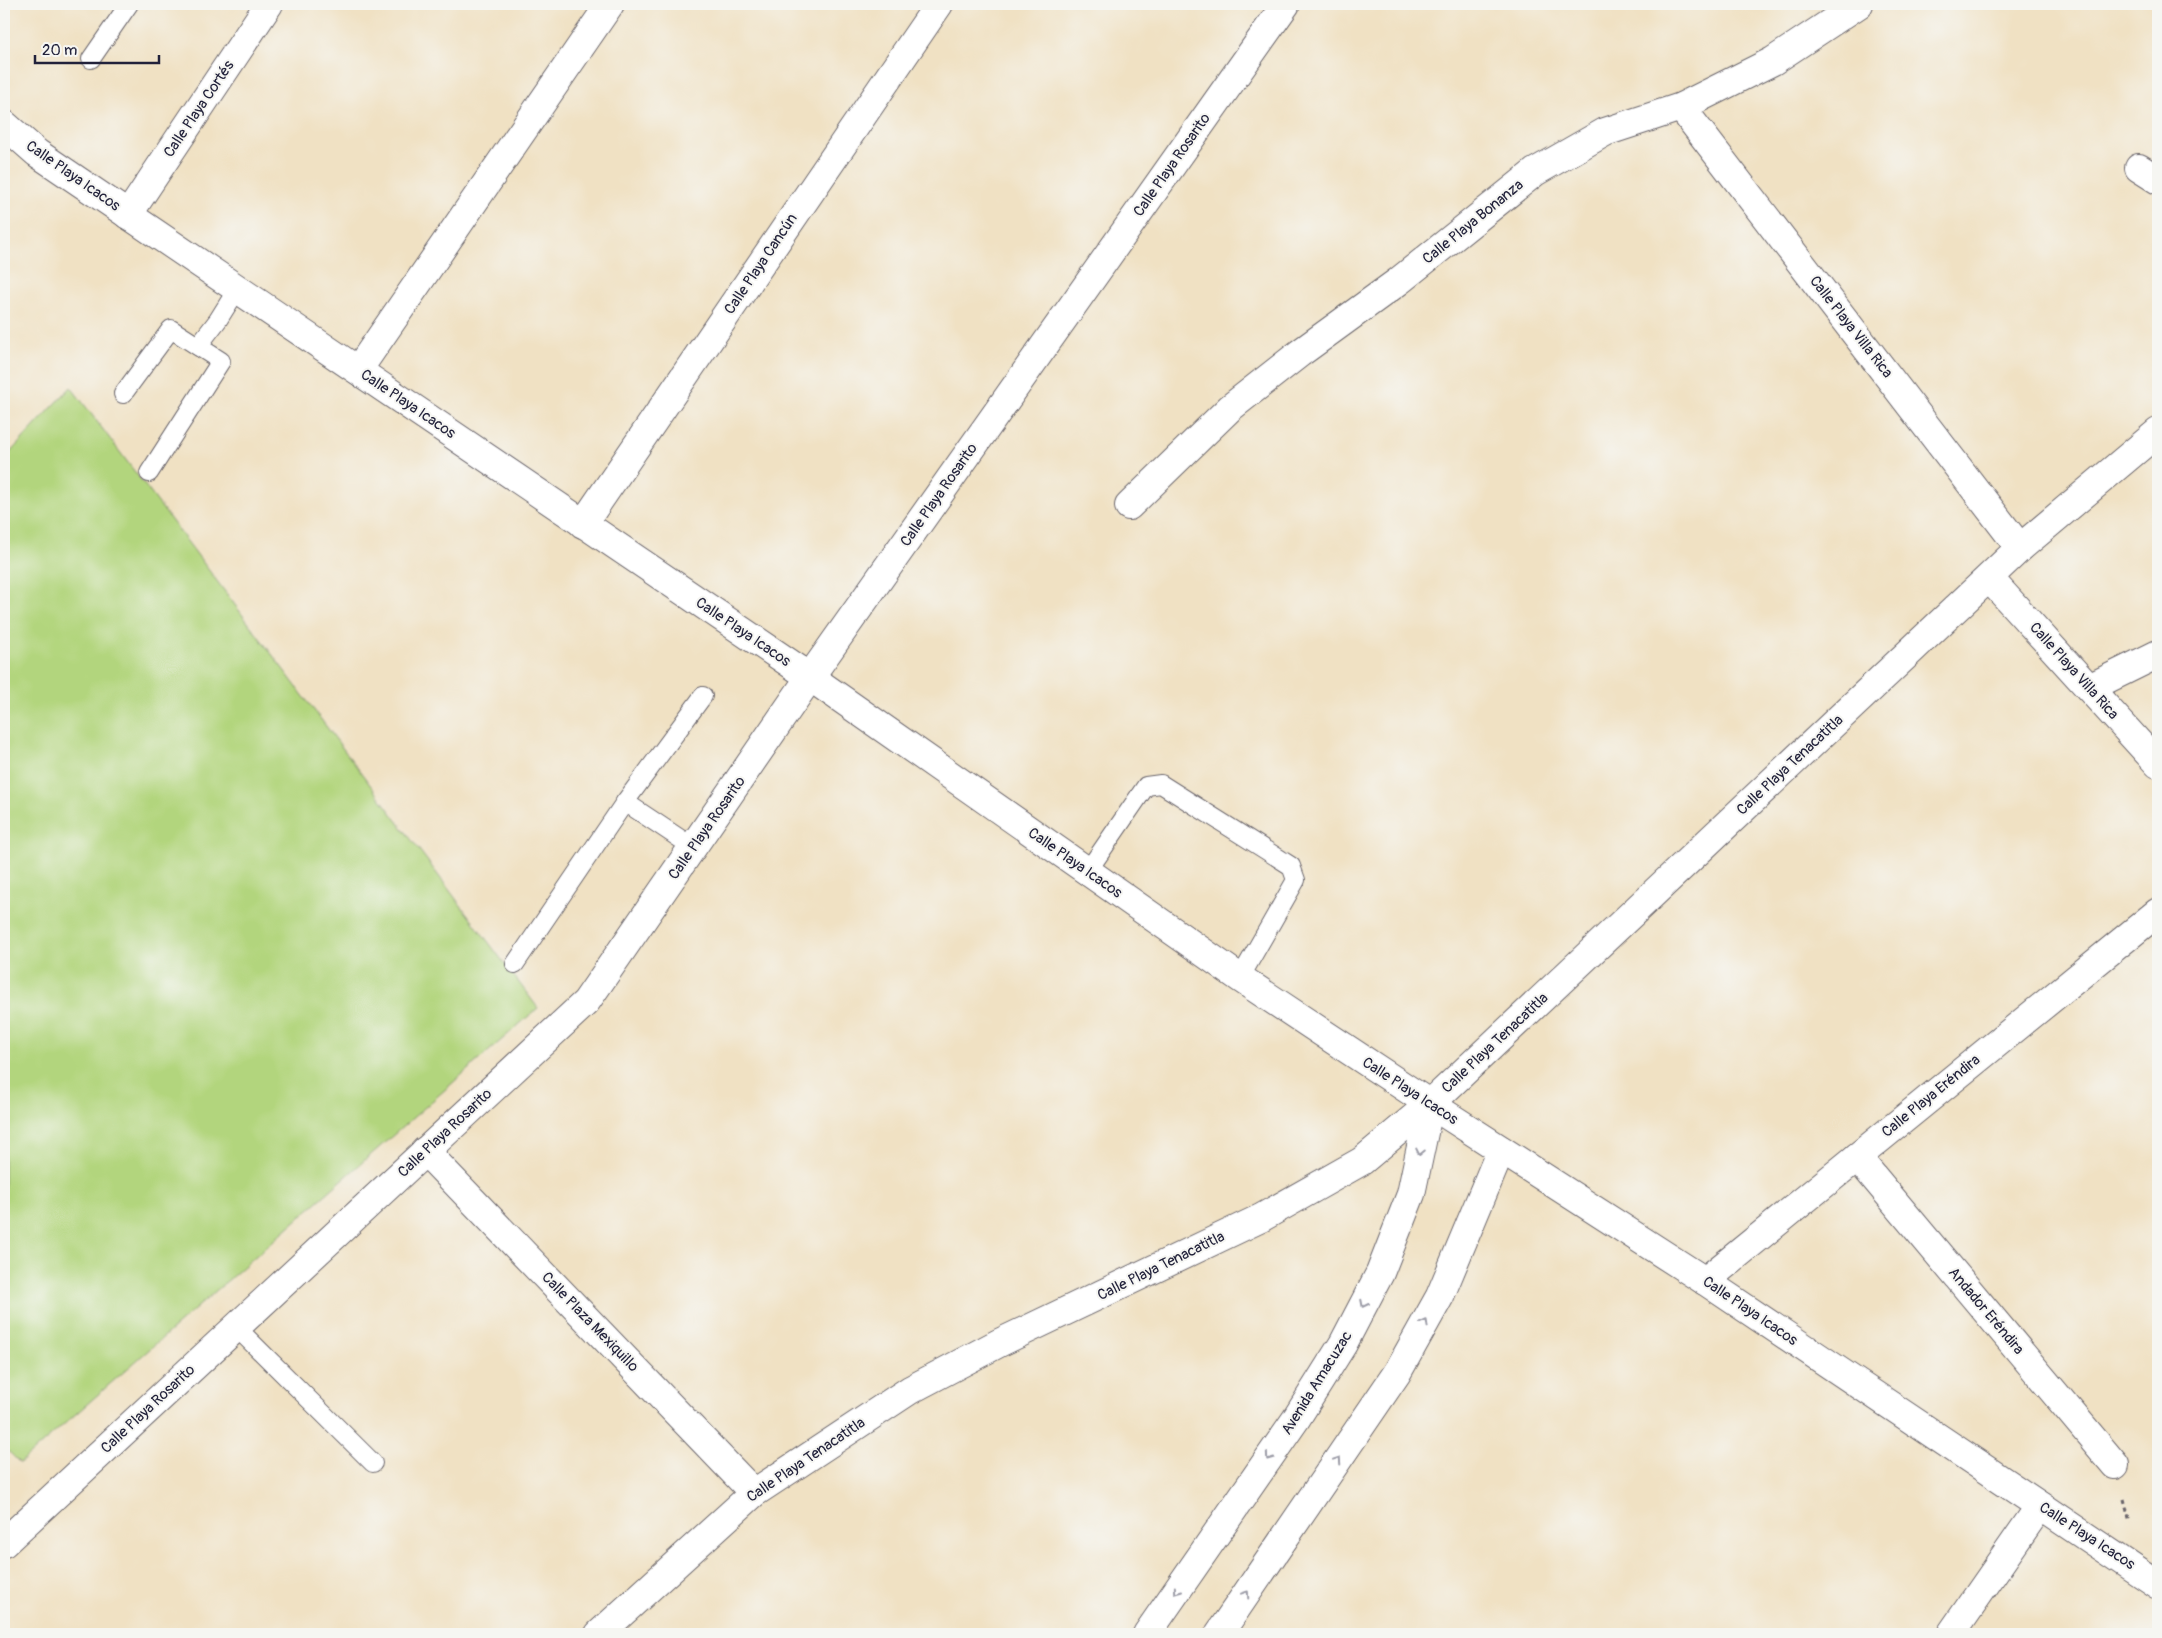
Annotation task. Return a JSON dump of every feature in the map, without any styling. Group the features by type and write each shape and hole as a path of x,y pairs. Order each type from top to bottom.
{"street":[{"name":"Calle Playa Cortés","path":"128,215 270,4"},
{"path":"358,370 610,4"},
{"name":"Calle Playa Cancún","path":"583,524 939,4"},
{"name":"Calle Playa Rosarito","path":"4,1543 586,1002 694,848 810,677 1286,4"},
{"name":"Calle Playa Bonanza","path":"1129,506 1230,408 1399,281 1535,172 1605,132 1681,107 1773,60 1853,5"},
{"name":"Calle Playa Villa Rica","path":"1681,107 2020,548"},
{"name":"Calle Playa Icacos","path":"4,124 37,153 810,677 1240,978 1430,1104 1705,1281 2151,1579"},
{"name":"Calle Playa Tenacatitla","path":"599,1634 754,1493 910,1390 999,1343 1261,1218 1362,1161 1430,1104 2020,548 2158,432"},
{"name":"Calle Playa Villa Rica","path":"1989,578 2158,764"},
{"path":"2089,688 2158,654"},
{"name":"Calle Playa Eréndira","path":"1705,1281 2158,912"},
{"name":"Avenida Amacuzac","path":"1147,1634 1296,1419 1343,1344 1380,1273 1411,1194 1430,1104"},
{"path":"1219,1634 1397,1373 1440,1296 1501,1150"},
{"name":"Calle Plaza Mexiquillo","path":"425,1151 754,1493"},
{"name":"Andador Eréndira","path":"1857,1157 2115,1465"},
{"path":"1951,1634 2040,1506"}],"lane":[{"path":"91,59 128,4"},
{"path":"198,346 218,320 238,288"},
{"path":"123,394 170,329 220,361 150,473"},
{"path":"515,964 625,802 703,696"},
{"path":"1087,872 1146,786 1160,784 1291,866 1296,880 1240,978"},
{"path":"625,802 694,848"},
{"path":"236,1327 373,1463"}],"path":[{"path":"2115,1465 2151,1579"}],"green space":[{"path":"71,387 538,1008 20,1463 4,1447 4,459"}]}
